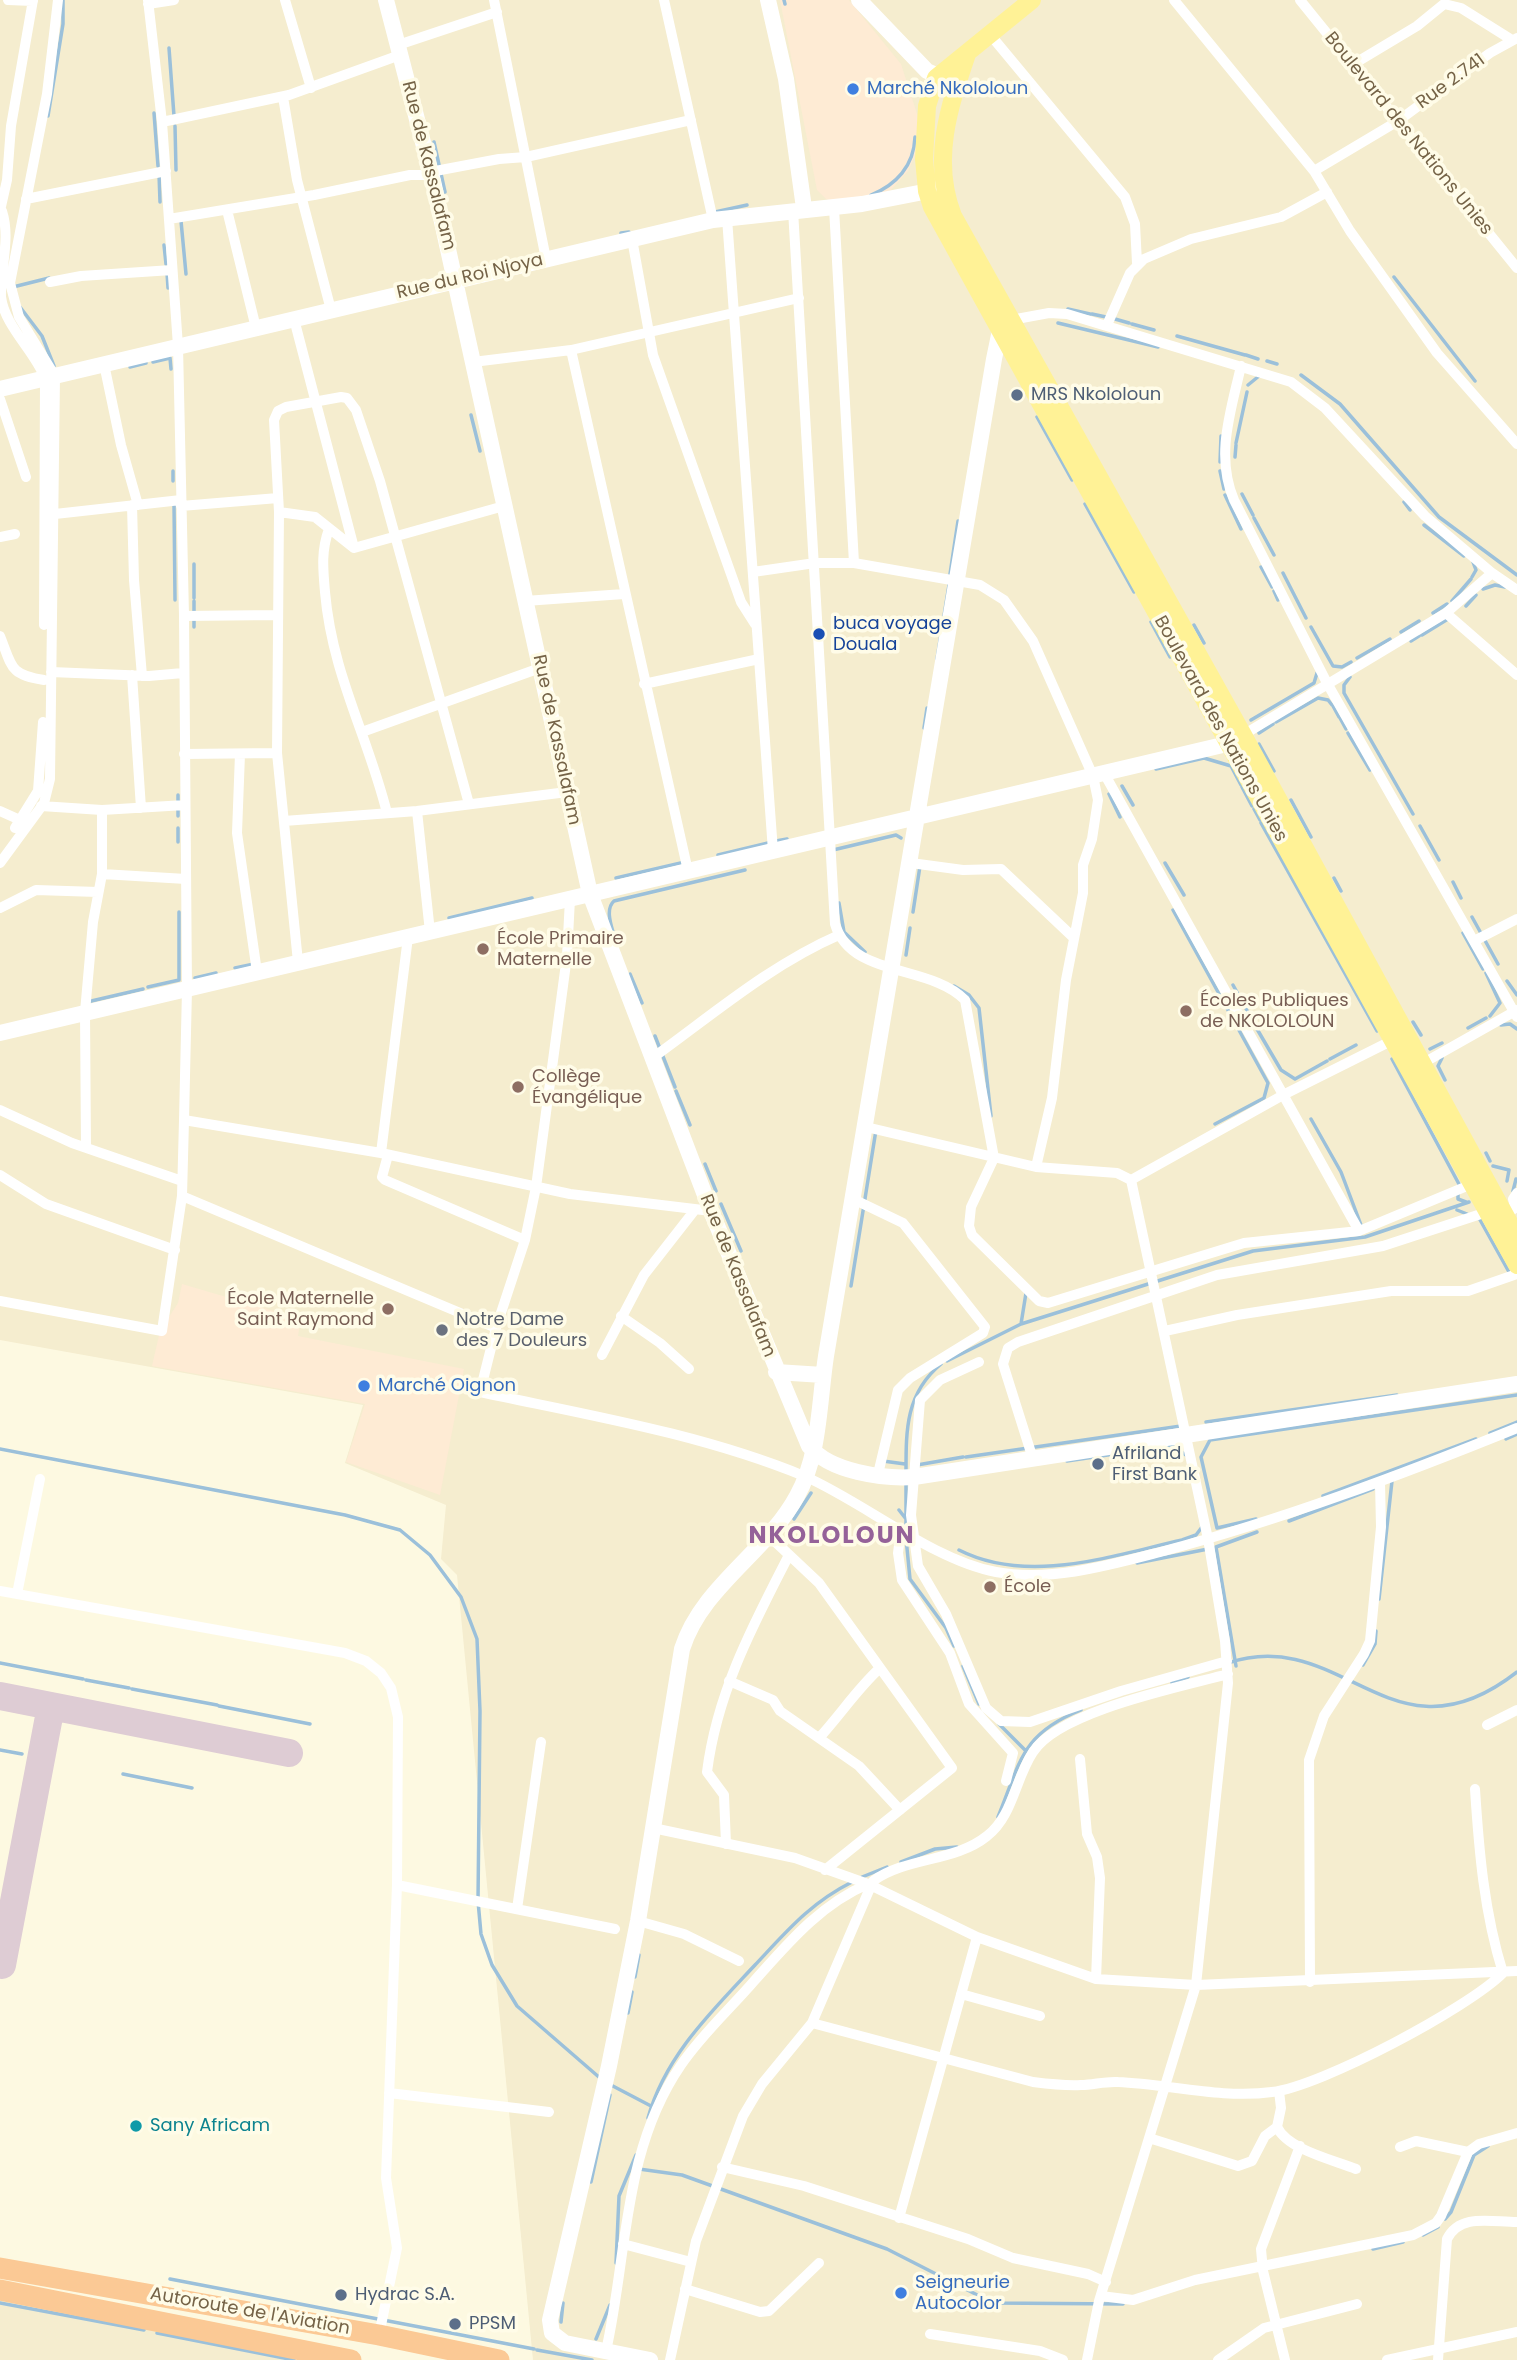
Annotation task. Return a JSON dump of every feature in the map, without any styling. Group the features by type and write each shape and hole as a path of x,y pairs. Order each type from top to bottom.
{"highway":[{"name":"Autoroute de l'Aviation","path":"0,2268 379,2334 499,2360"},
{"name":"Autoroute de l'Aviation","path":"0,2290 351,2360"}],"main road":[{"path":"935,189 925,128 927,106 936,78 967,54 988,32 1032,0"},
{"path":"935,189 944,136 967,54"},
{"name":"Boulevard des Nations Unies","path":"935,189 932,207 1005,325 1416,1067 1496,1213 1517,1265"},
{"name":"Boulevard des Nations Unies","path":"1416,1067 1472,1184 1517,1237"}],"street":[{"path":"0,863 47,798 50,779 47,676 50,377 4,310 0,294 6,230 1,211 5,126 33,1 8,0"},
{"path":"0,854 38,791 41,779 55,514 50,377 19,317 11,292 10,277 51,64 58,0"},
{"path":"0,1301 162,1331 175,1250 182,1196 187,989 184,616 178,346 162,122 148,2 174,0"},
{"path":"285,0 311,88"},
{"name":"Rue de Kassalafam","path":"386,0 455,281 590,894 711,1212 776,1372 814,1452"},
{"path":"494,0 546,259"},
{"path":"664,0 691,120 720,219 734,312 773,851"},
{"path":"768,0 786,79 798,209 799,298 835,924 847,948 892,969 948,986 965,1000 994,1158 971,1207 969,1226 979,1245 1039,1301 1052,1302 1244,1243 1359,1231 1449,1196 1472,1184"},
{"path":"859,0 912,58 936,78 957,84"},
{"path":"1174,0 1314,171 1437,353 1517,444"},
{"name":"Boulevard des Nations Unies","path":"1300,0 1517,268"},
{"path":"1352,65 1417,26 1444,4 1461,8 1515,39"},
{"path":"162,122 283,97 311,88 497,12"},
{"path":"988,32 1125,197 1135,224 1137,264 1120,293 1107,326"},
{"name":"Rue 2.741","path":"1314,171 1398,121 1515,39"},
{"path":"283,97 301,197 331,310"},
{"path":"169,219 227,211 410,175 431,177 499,159 526,157 691,120"},
{"path":"26,199 114,178 166,171"},
{"name":"Rue du Roi Njoya","path":"0,389 720,219 798,209 834,208 935,189"},
{"path":"1137,264 1191,239 1281,217 1327,192"},
{"path":"834,208 854,563"},
{"path":"227,211 256,328"},
{"path":"632,239 647,333 741,602 757,627"},
{"path":"50,282 81,276 172,270"},
{"path":"473,362 571,350 799,298"},
{"path":"650,2360 556,2339 550,2320 609,2066 638,1921 685,1638 715,1594 796,1499 814,1452 823,1375 911,863 956,579 1005,325 1049,313 1107,326 1291,382 1325,408 1425,516 1492,573 1517,590"},
{"path":"294,319 354,548"},
{"path":"571,350 688,871"},
{"path":"104,364 135,505 134,580 141,808"},
{"path":"1241,366 1225,438 1228,486 1327,683 1516,1013 1416,1067"},
{"path":"298,962 277,753 279,512 274,420 278,411 286,407 347,398 356,410 395,538 469,804"},
{"path":"0,399 26,477"},
{"path":"55,514 135,505 278,498"},
{"path":"354,548 504,506"},
{"path":"279,512 314,517 354,548"},
{"path":"329,529 322,552 330,630 343,684 377,773 387,813"},
{"path":"0,537 15,534"},
{"path":"753,572 815,563 854,563 956,579 980,585 997,594 1025,626 1098,774 1284,1094 1359,1231"},
{"path":"0,1033 1235,740 1446,613 1492,573"},
{"path":"525,601 624,594"},
{"path":"1446,613 1517,675"},
{"path":"184,616 278,615"},
{"path":"0,636 14,671 19,676 183,673"},
{"path":"644,684 759,659"},
{"path":"362,732 540,668"},
{"path":"184,754 277,753"},
{"path":"240,754 237,833 257,972"},
{"path":"1036,1167 1052,1098 1084,883 1083,864 1089,852 1097,818 1098,774"},
{"path":"284,821 417,811 567,792"},
{"path":"41,806 102,810 185,805"},
{"path":"86,1148 85,1013 102,874 102,810"},
{"path":"0,811 20,820"},
{"path":"417,811 429,932"},
{"path":"911,863 963,870 1001,869 1074,938"},
{"path":"102,874 186,879"},
{"path":"0,908 36,890 98,892"},
{"path":"570,898 567,956 536,1187 524,1240 496,1328 480,1392 719,1447 806,1477 884,1521 994,1572 1042,1575 1124,1561 1208,1539 1380,1482 1517,1428"},
{"path":"1474,941 1517,919"},
{"path":"651,1059 764,978 813,947 839,935"},
{"path":"408,937 383,1177 524,1240"},
{"path":"1131,1180 1284,1094 1399,1037"},
{"path":"0,1110 86,1148 182,1181"},
{"path":"184,1120 384,1154 536,1187 711,1212"},
{"path":"866,1127 1036,1167 1118,1173 1131,1180 1208,1539 1228,1674 1196,1985 1100,2298 1087,2360"},
{"path":"0,1175 46,1204 175,1250"},
{"path":"1033,1459 1003,1364 1008,1348 1041,1333 1244,1268 1383,1246 1515,1208 1513,1199 1517,1192"},
{"path":"182,1196 496,1328"},
{"path":"853,1199 904,1223 985,1327 983,1334 910,1378 898,1390 878,1474"},
{"path":"602,1355 621,1315 645,1275 694,1211"},
{"path":"1165,1331 1237,1315 1391,1291 1468,1291 1517,1274"},
{"path":"621,1315 660,1343 689,1369"},
{"path":"979,1362 940,1380 920,1400 907,1477 912,1535 918,1566 946,1614 986,1708 1002,1721 1030,1722 1121,1690 1227,1661"},
{"path":"776,1372 823,1375"},
{"path":"814,1452 842,1466 907,1477 1517,1384"},
{"path":"17,1594 40,1479"},
{"path":"1310,1982 1309,1760 1324,1716 1364,1654 1371,1633 1381,1527 1380,1482"},
{"path":"899,1528 902,1580 950,1653 969,1704 1013,1753 1006,1781"},
{"path":"767,1534 819,1583 952,1768 825,1870"},
{"path":"726,1844 724,1795 707,1772 712,1731 738,1654 789,1555"},
{"path":"0,1591 345,1653 366,1661 391,1688 397,1709 397,1885 386,2178 397,2248 379,2334"},
{"path":"819,1738 853,1700 856,1689 880,1668"},
{"path":"606,2351 619,2295 627,2204 657,2111 682,2064 806,1925 847,1893 869,1885 879,1877 963,1849 989,1835 1009,1806 1034,1750 1069,1723 1228,1674"},
{"path":"729,1681 773,1700 780,1710 859,1766 900,1810"},
{"path":"1487,1725 1517,1710"},
{"path":"517,1909 541,1742"},
{"path":"1080,1759 1087,1833 1097,1857 1100,1878 1096,1979"},
{"path":"1475,1789 1484,1892 1503,1972"},
{"path":"653,1828 794,1858 869,1885 977,1937 1096,1979 1196,1985 1310,1982 1517,1970"},
{"path":"397,1885 615,1929"},
{"path":"670,2360 691,2262 713,2191 743,2116 762,2084 811,2023 869,1885"},
{"path":"638,1921 684,1934 739,1961"},
{"path":"899,2218 977,1937"},
{"path":"811,2023 1033,2082 1061,2086 1116,2081 1238,2092 1279,2091 1326,2075 1436,2020 1491,1984 1503,1972"},
{"path":"961,1994 1040,2016"},
{"path":"1149,2138 1238,2166 1252,2161 1265,2136 1277,2127 1282,2108 1279,2091"},
{"path":"389,2093 549,2112"},
{"path":"1277,2127 1300,2146 1356,2169"},
{"path":"1100,2298 1133,2300 1195,2280 1396,2240 1426,2230 1441,2216 1468,2152 1479,2144 1517,2133"},
{"path":"1400,2147 1416,2141 1468,2152"},
{"path":"1285,2360 1262,2266 1261,2249 1300,2146"},
{"path":"722,2167 804,2186 968,2239 1013,2258 1088,2274 1106,2281"},
{"path":"1438,2355 1447,2239 1453,2228 1462,2221 1517,2222"},
{"path":"623,2244 691,2262"},
{"path":"685,2289 760,2312 769,2311 819,2263"},
{"path":"1218,2360 1255,2333 1276,2323 1357,2304"},
{"path":"1387,2360 1438,2355 1517,2332"},
{"path":"930,2334 1040,2351 1063,2360"}],"shaded area":[{"path":"0,0 1517,0 1517,2360 533,2360 457,1575 441,1559 446,1505 345,1463 363,1405 0,1340"},
{"name":"Marché Nkololoun","path":"780,0 849,0 901,64 917,114 920,144 908,171 891,190 867,198 835,202 826,199 817,190"},
{"name":"Marché Oignon","path":"182,1284 301,1319 298,1336 464,1369 440,1495 346,1462 365,1404 152,1366 160,1331 178,1303"},
{"path":"0,2292 286,2360 0,2360"}],"waterway":[{"path":"48,116 63,24 63,0"},
{"path":"784,0 785,4"},
{"path":"169,48 174,116"},
{"path":"154,113 158,166"},
{"path":"175,126 176,170"},
{"path":"871,195 888,186 902,173 911,157 915,137"},
{"path":"434,142 445,192"},
{"path":"159,174 160,202"},
{"path":"715,212 747,205"},
{"path":"181,221 186,274"},
{"path":"621,233 629,232"},
{"path":"164,245 166,264"},
{"path":"167,273 168,288"},
{"path":"1394,277 1475,381"},
{"path":"13,287 49,278"},
{"path":"20,307 42,336 54,366"},
{"path":"1068,309 1090,314"},
{"path":"1092,314 1106,317"},
{"path":"1115,319 1129,323"},
{"path":"1058,323 1158,347"},
{"path":"1132,324 1154,330"},
{"path":"1177,336 1245,355"},
{"path":"1246,355 1258,359"},
{"path":"153,362 170,358 171,369"},
{"path":"1267,361 1277,364"},
{"path":"130,367 146,363"},
{"path":"1301,375 1340,404 1439,517 1517,575"},
{"path":"1248,385 1259,376"},
{"path":"1236,443 1247,392"},
{"path":"471,415 480,451"},
{"path":"1037,417 1072,480"},
{"path":"1220,462 1221,436"},
{"path":"1235,457 1236,445"},
{"path":"173,471 173,481"},
{"path":"1220,471 1224,489"},
{"path":"1242,494 1253,515"},
{"path":"1225,495 1241,529"},
{"path":"1404,502 1410,510"},
{"path":"174,504 175,600"},
{"path":"1085,504 1134,592"},
{"path":"1254,518 1274,555"},
{"path":"950,574 958,521"},
{"path":"1424,525 1464,556"},
{"path":"1472,577 1476,570 1473,562"},
{"path":"194,564 194,598"},
{"path":"1261,567 1272,587"},
{"path":"1283,573 1306,618"},
{"path":"1452,601 1471,579"},
{"path":"937,659 949,585"},
{"path":"1483,589 1495,585 1505,587"},
{"path":"1274,591 1278,600"},
{"path":"1466,606 1476,595"},
{"path":"194,601 194,627"},
{"path":"1433,613 1447,604"},
{"path":"1422,635 1448,619"},
{"path":"1401,632 1419,621"},
{"path":"1151,622 1170,657"},
{"path":"1194,625 1204,643"},
{"path":"1311,627 1333,666 1342,667 1351,662"},
{"path":"1411,641 1419,636"},
{"path":"1357,658 1390,639"},
{"path":"1251,720 1314,683 1317,673"},
{"path":"1350,677 1344,685 1344,693 1413,814"},
{"path":"1276,722 1318,698 1328,700 1332,705"},
{"path":"1333,706 1339,717"},
{"path":"924,728 927,708"},
{"path":"1340,718 1346,729"},
{"path":"1259,733 1273,724"},
{"path":"1348,733 1370,770"},
{"path":"1259,744 1274,771"},
{"path":"1156,769 1204,758 1231,766 1241,785"},
{"path":"1122,786 1133,805"},
{"path":"1242,787 1252,806"},
{"path":"1109,794 1120,817"},
{"path":"178,795 178,816"},
{"path":"1291,800 1311,837"},
{"path":"1254,809 1260,820"},
{"path":"1261,823 1377,1031"},
{"path":"1420,826 1439,860"},
{"path":"178,828 178,842"},
{"path":"833,850 896,835 901,838"},
{"path":"776,841 787,839"},
{"path":"718,855 768,843"},
{"path":"616,878 685,862"},
{"path":"1165,863 1184,895"},
{"path":"913,912 920,866"},
{"path":"613,932 609,911 614,901 745,870"},
{"path":"1334,878 1341,891"},
{"path":"1453,882 1461,898"},
{"path":"449,918 532,898"},
{"path":"839,903 844,932 865,952"},
{"path":"1173,910 1268,1083 1264,1098 1215,1124"},
{"path":"148,987 179,980 179,912"},
{"path":"1472,917 1498,964"},
{"path":"906,955 910,928"},
{"path":"1463,933 1483,969"},
{"path":"235,968 254,964"},
{"path":"195,978 216,973"},
{"path":"1486,973 1500,1003 1490,1016"},
{"path":"630,974 642,1003"},
{"path":"1507,981 1517,995"},
{"path":"1233,985 1255,1025"},
{"path":"954,986 969,995 979,1008 991,1116"},
{"path":"87,1002 143,989"},
{"path":"1468,1028 1486,1018"},
{"path":"1413,1022 1421,1035"},
{"path":"1501,1025 1510,1024 1517,1029"},
{"path":"1257,1029 1281,1070 1295,1079 1327,1061"},
{"path":"655,1036 675,1087"},
{"path":"1430,1049 1442,1043"},
{"path":"1330,1059 1356,1045"},
{"path":"1442,1058 1438,1066 1445,1080"},
{"path":"1392,1059 1460,1186"},
{"path":"676,1091 690,1125"},
{"path":"1311,1119 1341,1172 1361,1225"},
{"path":"851,1286 876,1130"},
{"path":"1486,1153 1490,1161"},
{"path":"705,1164 716,1191"},
{"path":"1493,1166 1509,1170 1507,1181"},
{"path":"1513,1191 1516,1179"},
{"path":"1458,1194 1458,1199 1466,1202"},
{"path":"947,1361 1021,1324 1253,1251 1365,1237 1469,1202"},
{"path":"721,1204 741,1251"},
{"path":"1457,1210 1467,1214"},
{"path":"1479,1218 1509,1272"},
{"path":"1021,1324 1026,1293"},
{"path":"906,1471 910,1413 921,1387 941,1364"},
{"path":"1206,1422 1397,1395"},
{"path":"1256,1519 1217,1528 1201,1457 1210,1440 1517,1395"},
{"path":"1490,1433 1517,1422"},
{"path":"966,1457 1181,1426"},
{"path":"1506,1439 1517,1434"},
{"path":"1323,1496 1476,1439"},
{"path":"1166,1446 1172,1446 1186,1455"},
{"path":"1067,1461 1162,1447"},
{"path":"0,1449 345,1515 400,1530 430,1555 461,1597 477,1639 480,1711 478,1901 481,1934 492,1965 517,2006 600,2078"},
{"path":"917,1465 963,1457"},
{"path":"883,1461 905,1464"},
{"path":"1379,1599 1392,1481"},
{"path":"906,1482 906,1531"},
{"path":"1289,1521 1373,1489"},
{"path":"794,1519 811,1493"},
{"path":"899,1510 906,1519"},
{"path":"959,1550 985,1560 1013,1565 1070,1564 1182,1540 1196,1535 1202,1527"},
{"path":"1236,1666 1216,1547 1257,1532"},
{"path":"906,1538 910,1579 946,1628 954,1646"},
{"path":"1137,1563 1208,1549"},
{"path":"1363,1665 1375,1644 1376,1631"},
{"path":"1228,1663 1268,1656 1304,1662 1401,1702 1435,1706 1473,1698 1517,1672"},
{"path":"0,1663 83,1679"},
{"path":"963,1666 979,1704"},
{"path":"1172,1683 1188,1677"},
{"path":"86,1680 129,1688"},
{"path":"132,1689 217,1705"},
{"path":"219,1706 310,1724"},
{"path":"998,1817 1019,1765 1034,1740 1061,1719 1081,1710"},
{"path":"999,1724 1025,1750"},
{"path":"0,1750 22,1754"},
{"path":"123,1774 192,1788"},
{"path":"901,1862 935,1849 957,1847"},
{"path":"862,1877 887,1867"},
{"path":"648,2118 666,2074 707,2017 799,1919 823,1899 852,1882"},
{"path":"635,1977 639,1955"},
{"path":"628,2013 632,1992"},
{"path":"609,2084 651,2106"},
{"path":"591,2182 610,2095"},
{"path":"1445,2219 1451,2212 1474,2155 1488,2146"},
{"path":"616,2263 619,2196 636,2155"},
{"path":"639,2169 682,2175 887,2249 993,2303 1123,2304"},
{"path":"1423,2235 1438,2227"},
{"path":"1373,2249 1403,2242"},
{"path":"170,2279 534,2349"},
{"path":"0,2303 144,2330"},
{"path":"561,2322 563,2303"},
{"path":"596,2339 610,2305"},
{"path":"157,2333 294,2360"},
{"path":"537,2350 592,2360"}],"taxiway":[{"path":"0,1696 289,1753"},
{"path":"2,1965 51,1706"}],"place":[{"name":"Marché Nkololoun","path":"853,89"},
{"name":"MRS Nkololoun","path":"1017,395"},
{"name":"buca voyage Douala","path":"819,634"},
{"name":"École Primaire Maternelle","path":"483,949"},
{"name":"Écoles Publiques de NKOLOLOUN","path":"1186,1011"},
{"name":"Collège Évangélique","path":"518,1087"},
{"name":"École Maternelle Saint Raymond","path":"388,1309"},
{"name":"Notre Dame des 7 Douleurs","path":"442,1330"},
{"name":"Marché Oignon","path":"364,1386"},
{"name":"Afriland First Bank","path":"1098,1464"},
{"name":"École","path":"990,1587"},
{"name":"Sany Africam","path":"136,2126"},
{"name":"Seigneurie Autocolor","path":"901,2293"},
{"name":"Hydrac S.A.","path":"341,2295"},
{"name":"PPSM","path":"455,2324"}],"district":[{"name":"NKOLOLOUN","path":"832,1537"}]}
